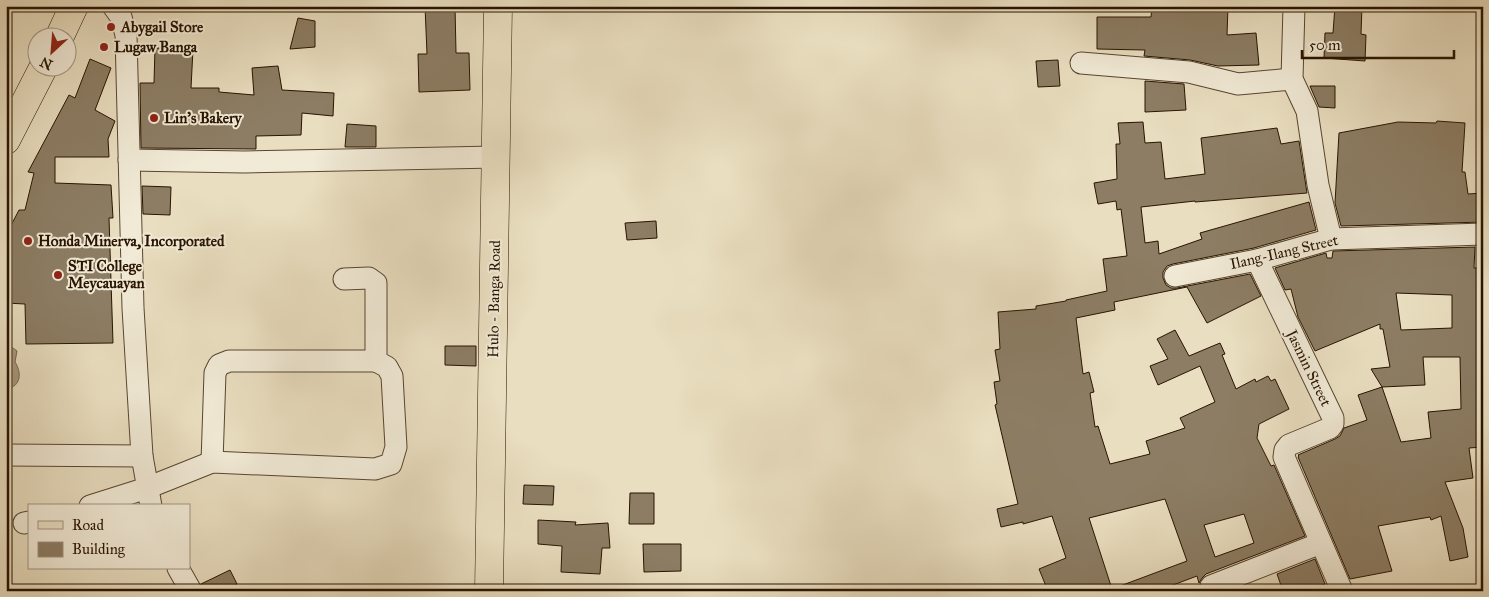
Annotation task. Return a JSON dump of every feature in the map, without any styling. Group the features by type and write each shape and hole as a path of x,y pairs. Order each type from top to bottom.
{"main road":[{"path":"63,28 74,6"},
{"name":"Hulo - Banga Road","path":"489,591 498,6"},
{"path":"6,140 38,78"}],"street":[{"path":"113,6 121,17 126,35 133,308 142,456 149,497"},
{"path":"1294,6 1292,79 1307,111 1318,185 1331,238"},
{"path":"1081,63 1189,72 1238,84 1292,79"},
{"path":"129,160 244,162 496,157"},
{"name":"Ilang-Ilang Street","path":"1176,276 1257,260 1331,238 1483,234"},
{"name":"Jasmin Street","path":"1257,260 1333,418 1333,424 1330,428 1290,446 1285,450 1284,457 1342,591"},
{"path":"344,279 369,278 376,283 376,361"},
{"path":"103,504 149,497 212,462 376,469 391,464 396,447 392,376 387,367 376,361 229,361 219,364 215,373 212,462"},
{"path":"6,455 142,456"},
{"path":"1211,586 1322,543"},
{"path":"179,570 192,591"}],"shaded area":[{"path":"6,343 17,351 15,362 19,370 18,382 7,389"}],"building":[{"path":"425,6 455,6 456,53 469,53 470,90 419,92 418,54 427,54"},
{"path":"1152,6 1228,6 1227,35 1256,33 1259,65 1218,66 1190,60 1144,56 1145,50 1097,49 1097,17 1151,17"},
{"path":"1335,6 1362,6 1361,34 1366,35 1365,61 1324,58 1325,33 1333,33"},
{"path":"298,18 315,21 315,47 290,49"},
{"path":"155,48 193,49 191,88 219,88 219,92 254,95 252,68 278,66 282,90 334,93 333,116 302,113 301,135 256,136 256,149 141,148 140,83 154,83"},
{"path":"90,59 111,68 95,110 115,121 108,139 109,157 55,157 55,183 111,185 113,218 109,218 113,343 26,344 25,304 6,303 6,235 19,210 25,210 34,173 28,172 69,95 75,98"},
{"path":"1058,60 1060,86 1038,87 1036,61"},
{"path":"1145,81 1184,84 1186,110 1145,112"},
{"path":"1310,86 1335,86 1335,108 1319,107"},
{"path":"1437,121 1465,123 1462,172 1465,172 1468,194 1483,193 1483,222 1341,226 1335,203 1339,133 1398,122 1436,123"},
{"path":"1143,122 1145,143 1161,142 1165,179 1205,174 1201,138 1277,128 1281,144 1299,141 1307,193 1141,207 1145,243 1158,241 1159,254 1202,239 1200,233 1309,202 1316,230 1254,248 1173,264 1167,266 1163,272 1166,285 1171,288 1250,274 1261,296 1207,323 1187,287 1114,302 1115,310 1076,318 1083,374 1089,372 1094,392 1090,393 1095,427 1098,426 1110,464 1150,454 1146,441 1185,428 1180,418 1215,402 1200,366 1158,385 1150,366 1168,359 1157,339 1175,330 1189,356 1220,343 1225,354 1222,355 1236,389 1255,379 1256,382 1268,376 1271,381 1275,379 1289,409 1259,424 1257,438 1271,466 1274,465 1305,536 1206,574 1199,583 1197,576 1157,591 1048,591 1039,569 1066,558 1052,516 1023,524 1023,522 1001,527 997,509 1018,504 995,405 997,404 994,382 1000,381 995,350 1000,349 998,312 1036,309 1036,306 1107,291 1103,259 1127,256 1121,209 1117,210 1116,201 1098,204 1094,183 1117,179 1116,144 1120,144 1118,123","holes":["1165,499 1187,561 1112,589 1089,518","1244,514 1254,543 1215,557 1204,525"]},
{"path":"347,124 376,126 376,147 345,147"},
{"path":"142,186 171,187 170,215 143,214"},
{"path":"656,221 657,238 627,240 625,223"},
{"path":"1475,247 1474,268 1483,268 1483,447 1469,448 1473,478 1445,482 1463,528 1468,557 1450,561 1441,516 1431,520 1430,517 1378,526 1392,571 1350,579 1298,455 1335,439 1340,436 1344,428 1367,420 1358,395 1382,387 1371,369 1390,367 1383,329 1380,329 1380,324 1315,351 1298,317 1291,289 1285,290 1275,268 1326,253 1327,258 1332,258 1333,251","holes":["1396,293 1452,295 1452,328 1401,330","1423,357 1460,357 1461,409 1428,412 1431,438 1401,442 1382,387 1425,385"]},
{"path":"445,346 476,346 476,366 445,365"},
{"path":"524,485 554,486 553,505 523,504"},
{"path":"630,493 654,493 654,524 629,524"},
{"path":"538,520 576,522 575,525 608,523 610,548 602,548 600,574 561,572 562,546 538,544"},
{"path":"643,544 681,544 681,571 644,572"},
{"path":"1315,559 1325,584 1306,591 1283,591 1277,574"},
{"path":"230,570 237,584 225,591 203,591 201,584"}],"place":[{"name":"Abygail Store","path":"111,27"},
{"name":"Lugaw Banga","path":"104,47"},
{"name":"Lin's Bakery","path":"154,118"},
{"name":"Honda Minerva, Incorporated","path":"28,241"},
{"name":"STI College Meycauayan","path":"58,275"}]}
